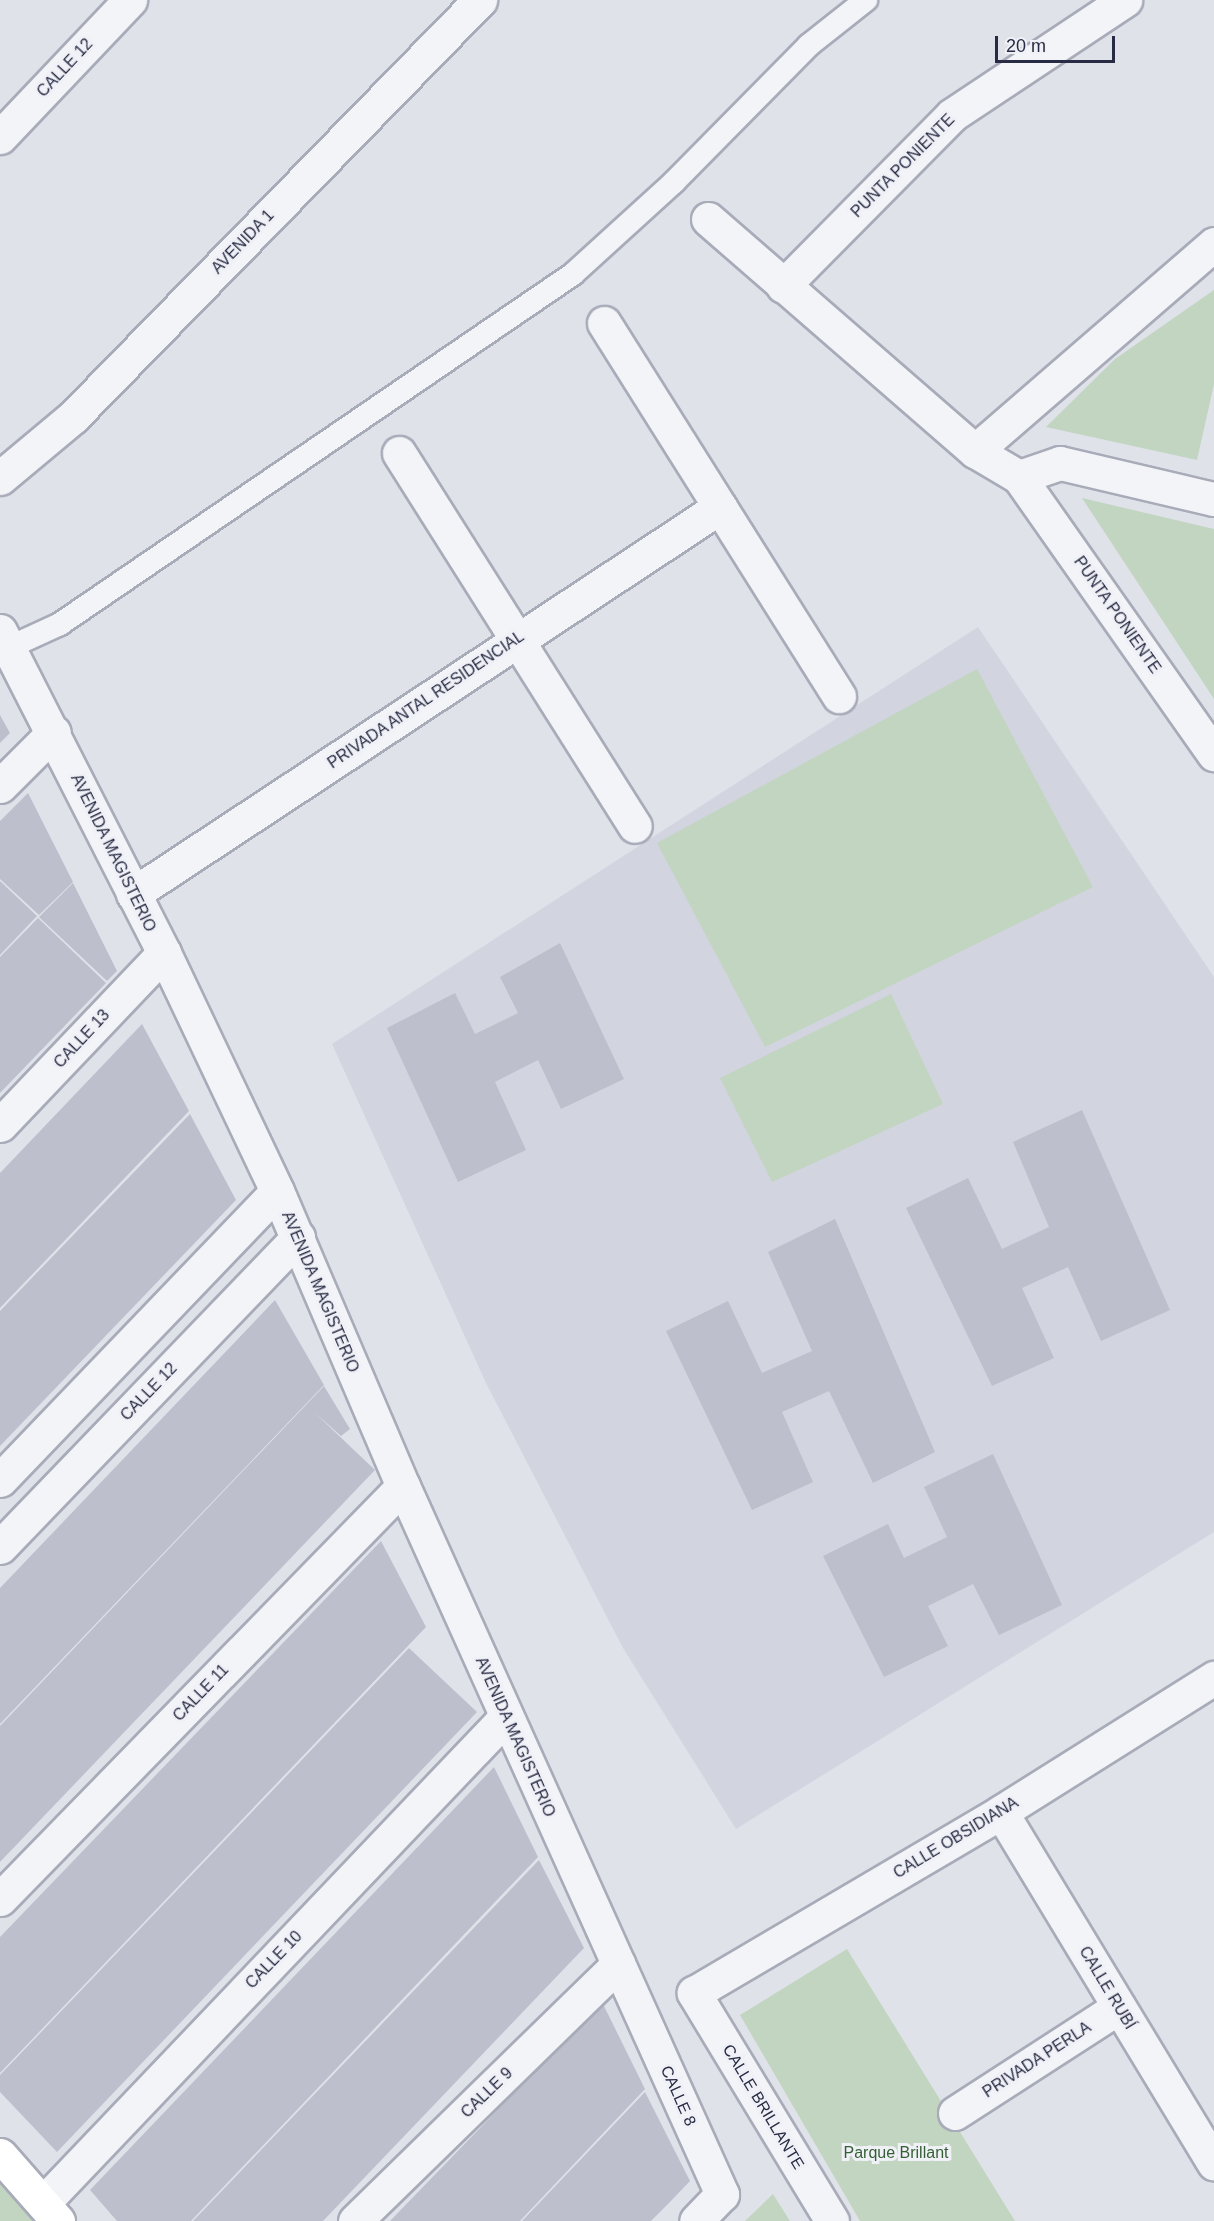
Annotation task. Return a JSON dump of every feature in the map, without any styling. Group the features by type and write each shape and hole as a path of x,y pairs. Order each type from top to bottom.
{"street":[{"name":"CALLE 12","path":"0,137 130,0"},
{"name":"AVENIDA 1","path":"0,478 73,417 480,0"},
{"name":"PUNTA PONIENTE","path":"783,286 952,115 1125,0"},
{"name":"PUNTA PONIENTE","path":"708,219 975,451 1019,477 1214,754"},
{"path":"975,451 1214,244"},
{"path":"604,323 839,696"},
{"path":"399,453 635,826"},
{"path":"1019,477 1060,463 1214,499"},
{"name":"PRIVADA ANTAL RESIDENCIAL","path":"133,894 720,507"},
{"name":"AVENIDA MAGISTERIO","path":"5,639 164,953 277,1191 403,1486 618,1964"},
{"path":"0,786 54,732"},
{"name":"CALLE 13","path":"0,1125 164,953"},
{"path":"0,1480 277,1191"},
{"name":"CALLE 12","path":"0,1547 298,1237"},
{"name":"CALLE 11","path":"0,1899 403,1486"},
{"name":"CALLE OBSIDIANA","path":"694,1994 1210,1688"},
{"name":"CALLE 10","path":"50,2212 506,1717"},
{"name":"CALLE RUBÍ","path":"1001,1812 1214,2164"},
{"name":"CALLE 9","path":"355,2221 618,1964"},
{"name":"CALLE 8","path":"618,1964 722,2194 696,2221"},
{"name":"CALLE BRILLANTE","path":"694,1994 832,2221"},
{"name":"PRIVADA PERLA","path":"955,2113 1119,2007"},
{"path":"0,2155 50,2212"}],"lane":[{"path":"5,639 60,624 573,274 674,182 809,45 866,0"}],"shaded area":[{"path":"978,627 1214,977 1214,1532 736,1829 623,1648 486,1383 332,1044"}],"green space":[{"path":"1214,290 1214,384 1197,460 1046,427 1115,359"},
{"path":"1082,498 1214,529 1214,699"},
{"path":"977,669 1093,887 765,1047 657,843"},
{"path":"891,994 943,1104 772,1182 720,1078"},
{"name":"Parque Brillant","path":"847,1949 1015,2221 860,2221 740,2015"},
{"path":"0,2181 35,2221 0,2221"},
{"path":"773,2194 790,2221 745,2221"}],"building":[{"path":"0,715 10,733 0,743"},
{"path":"28,793 73,882 39,915 0,879 0,821"},
{"path":"0,881 37,916 0,955"},
{"path":"73,883 117,971 107,981 39,917"},
{"path":"38,918 106,983 0,1093 0,957"},
{"path":"560,943 624,1079 561,1109 538,1060 495,1082 526,1150 458,1182 387,1028 455,993 475,1034 518,1013 500,977"},
{"path":"142,1024 189,1111 0,1308 0,1173"},
{"path":"1082,1110 1170,1310 1101,1341 1068,1267 1022,1288 1054,1358 992,1386 906,1208 968,1178 1002,1249 1049,1227 1013,1142"},
{"path":"190,1114 236,1200 0,1446 0,1311"},
{"path":"835,1219 935,1452 873,1483 829,1391 782,1412 813,1482 752,1510 666,1331 728,1301 762,1373 812,1351 768,1252"},
{"path":"275,1300 324,1385 0,1724 0,1588"},
{"path":"324,1386 350,1429 341,1436 314,1412 375,1470 0,1862 0,1726"},
{"path":"993,1454 1062,1605 999,1635 973,1584 928,1606 948,1646 884,1677 823,1556 888,1524 904,1558 947,1537 924,1487"},
{"path":"381,1541 426,1627 0,2073 0,1937"},
{"path":"409,1648 477,1712 57,2152 0,2092 0,2075"},
{"path":"494,1767 538,1857 191,2221 117,2221 90,2190"},
{"path":"539,1860 584,1948 323,2221 193,2221"},
{"path":"602,2002 645,2089 520,2221 390,2221"},
{"path":"645,2092 690,2181 651,2221 522,2221"}]}
